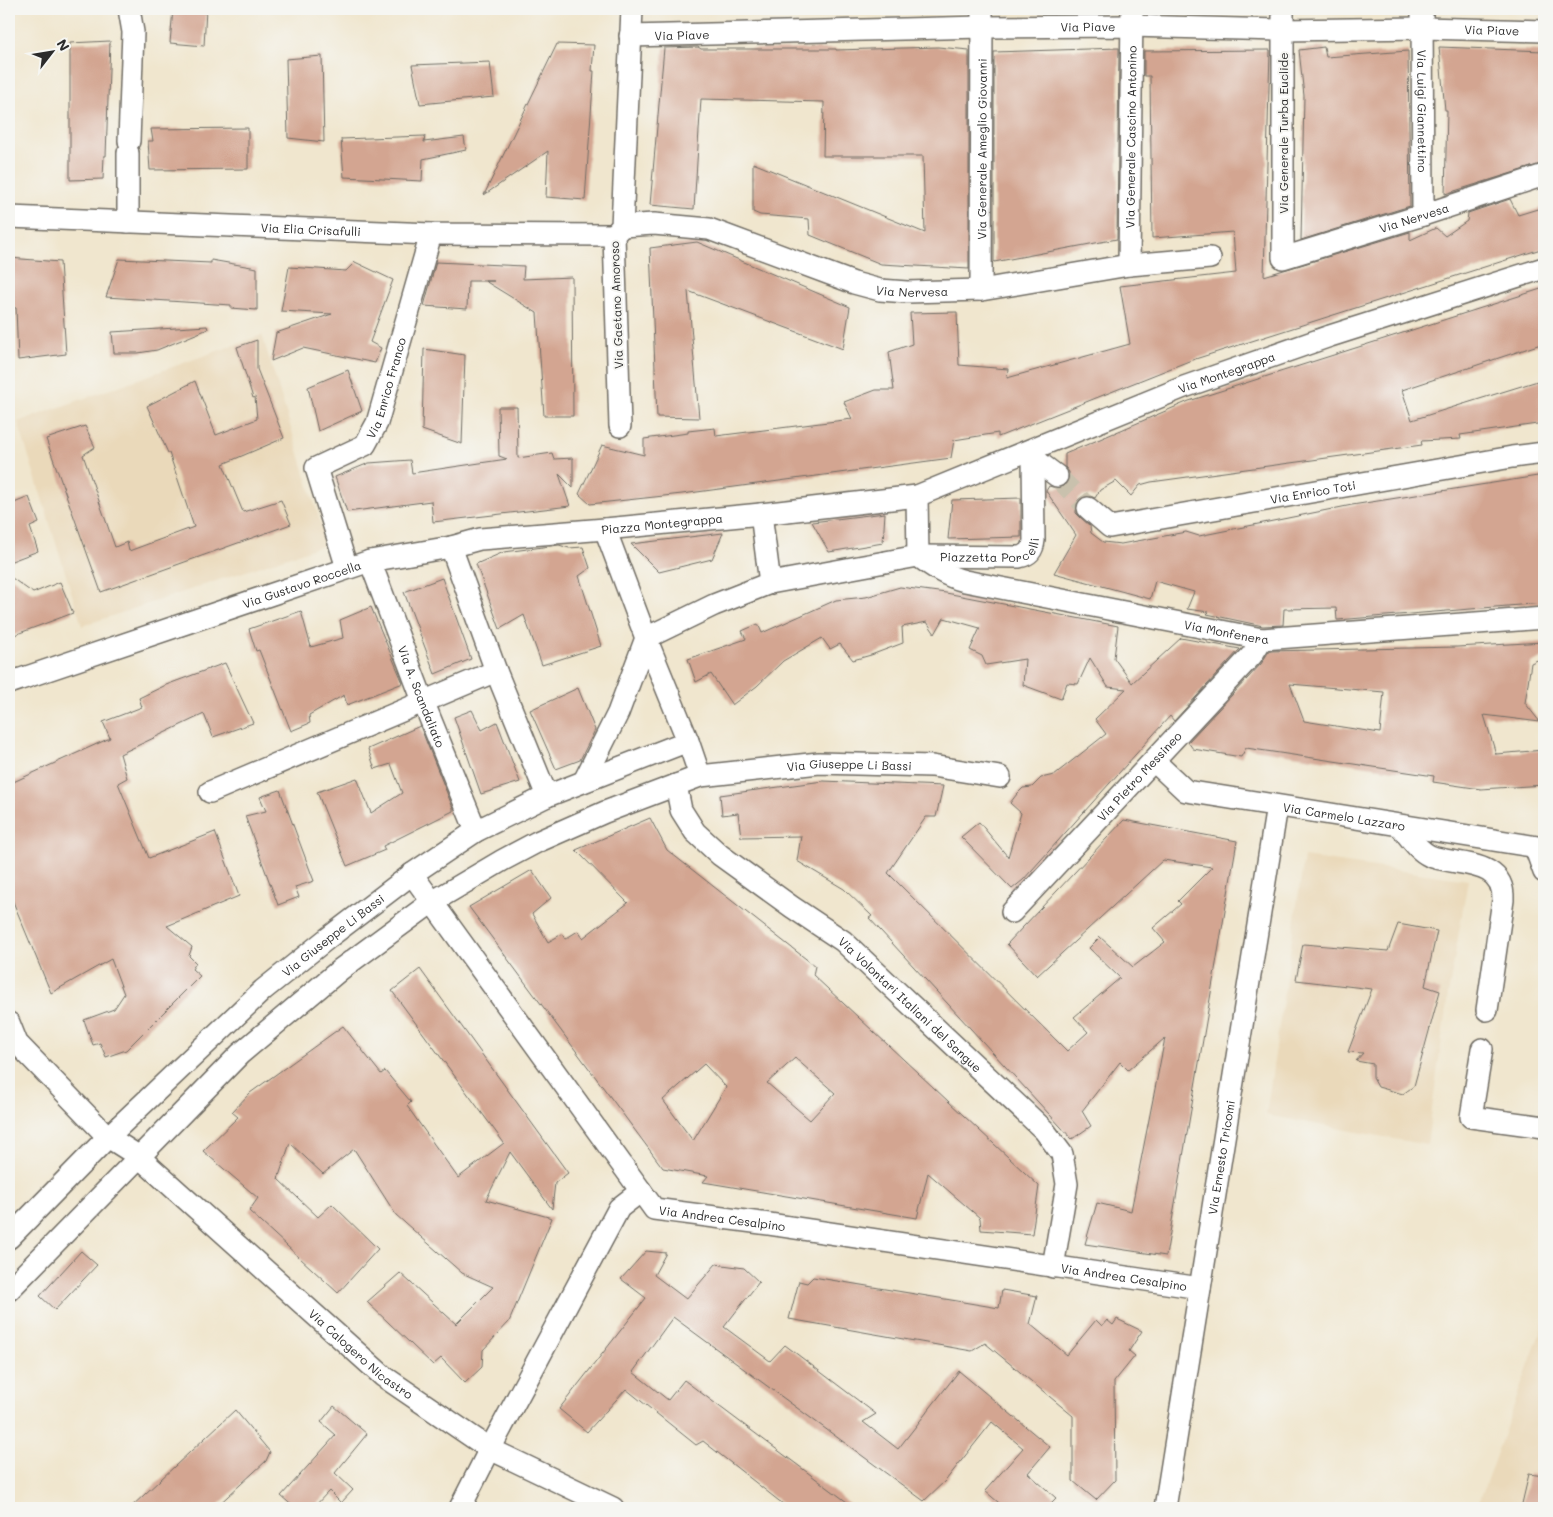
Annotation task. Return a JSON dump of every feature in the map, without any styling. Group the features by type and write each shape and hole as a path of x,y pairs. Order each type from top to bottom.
{"street":[{"path":"128,222 133,32 129,9"},
{"name":"Via Gaetano Amoroso","path":"620,426 618,231 632,9"},
{"name":"Via Generale Turba Euclide","path":"1283,9 1283,258"},
{"name":"Via Piave","path":"630,36 982,18 1131,18 1282,30 1422,18 1544,31"},
{"name":"Via Generale Ameglio Giovanni","path":"981,290 982,18"},
{"name":"Via Generale Cascino Antonino","path":"1130,265 1131,18"},
{"name":"Via Luigi Giannettino","path":"1422,18 1423,216"},
{"name":"Via Nervesa","path":"1283,258 1423,216 1544,175"},
{"name":"Via Elia Crisafulli","path":"9,217 431,234 618,231"},
{"name":"Via Nervesa","path":"618,231 654,224 709,229 854,283 880,290 907,292 981,290 1130,265 1210,258"},
{"name":"Via Enrico Franco","path":"347,568 316,468 365,445 377,423 431,234"},
{"name":"Via Montegrappa","path":"917,496 1031,455 1184,387 1330,336 1544,268"},
{"name":"Via Enrico Toti","path":"1088,508 1110,527 1544,453"},
{"path":"1031,455 1057,476"},
{"name":"Piazzetta Porcelli","path":"918,556 1019,557 1031,552 1034,540 1031,455"},
{"path":"584,781 618,713 646,638 714,605 770,583 918,556 917,496"},
{"name":"Piazza Montegrappa","path":"688,740 646,638 605,529 917,496"},
{"path":"761,514 770,583"},
{"name":"Via Gustavo Roccella","path":"9,683 370,561 451,547 480,539 605,529"},
{"path":"451,547 496,670 547,796"},
{"name":"Via Monfenera","path":"918,556 942,573 965,581 1262,639 1544,618"},
{"name":"Via A. Scandaliato","path":"370,561 423,701 476,831"},
{"name":"Via Pietro Messineo","path":"1012,912 1252,655 1262,639"},
{"path":"210,792 496,670"},
{"path":"688,740 700,776"},
{"name":"Via Giuseppe Li Bassi","path":"9,1238 108,1137 262,990 412,874 476,831 547,796 688,740"},
{"name":"Via Carmelo Lazzaro","path":"1154,761 1186,791 1539,848"},
{"name":"Via Giuseppe Li Bassi","path":"9,1290 138,1156 240,1054 341,969 432,902 537,842 605,812 700,776 819,763 932,766 1000,777"},
{"name":"Via Volontari Italiani del Sangue","path":"676,785 681,810 695,832 720,855 843,941 1044,1130 1062,1154 1066,1184 1053,1266"},
{"name":"Via Ernesto Tricomi","path":"1165,1508 1276,806"},
{"path":"1400,826 1418,847 1430,856 1464,862 1482,868 1493,876 1501,886 1503,900 1487,1010"},
{"path":"1539,848 1544,872"},
{"name":"Via Andrea Cesalpino","path":"412,874 654,1209 769,1224 1200,1288"},
{"path":"9,1022 13,1043"},
{"name":"Via Calogero Nicastro","path":"13,1043 108,1137 138,1156 383,1376 490,1449 613,1508"},
{"path":"1482,1049 1471,1117 1544,1127"},
{"path":"460,1508 619,1208 641,1191"}],"shaded area":[{"path":"262,335 327,544 82,626 18,422"},
{"path":"1304,857 1468,880 1448,995 1427,1145 1266,1115"},
{"path":"1544,1322 1544,1508 1477,1508"}],"building":[{"path":"173,9 206,9 204,46 170,43"},
{"path":"110,41 106,156 104,156 103,179 70,180 70,43"},
{"path":"557,44 594,45 592,71 594,71 585,200 546,197 548,151 484,195"},
{"path":"698,47 701,49 836,50 938,47 969,50 969,269 881,264 810,235 809,219 760,215 753,212 753,163 925,233 923,156 823,156 824,102 701,99 694,209 650,205 664,48"},
{"path":"1324,47 1326,57 1408,51 1410,206 1301,240 1304,96 1299,50"},
{"path":"1439,47 1544,51 1544,163 1445,194 1447,110 1445,110"},
{"path":"1119,48 1117,239 994,262 994,52"},
{"path":"1270,50 1264,276 1410,232 1410,240 1436,228 1445,236 1467,221 1468,213 1510,199 1518,215 1544,207 1544,248 1189,361 998,437 998,433 954,440 951,458 682,494 590,504 579,494 602,445 644,455 644,439 688,433 688,431 715,428 716,436 852,419 844,402 876,390 894,390 889,352 912,344 910,313 957,312 959,365 1008,369 1007,378 1130,344 1120,286 1236,273 1233,232 1152,238 1150,76 1144,76 1144,51"},
{"path":"322,56 324,142 288,138 286,59"},
{"path":"490,62 494,97 420,104 412,65"},
{"path":"248,128 248,169 150,170 148,141 153,141 151,129"},
{"path":"425,136 424,142 464,137 466,150 423,159 422,181 344,177 341,139"},
{"path":"697,242 850,307 843,349 688,291 699,418 657,417 650,248"},
{"path":"9,258 60,262 66,354 18,360 16,308 9,307"},
{"path":"119,259 211,263 211,260 257,268 257,310 231,308 231,305 106,297"},
{"path":"355,262 393,280 370,342 381,348 375,363 303,348 271,361 276,333 332,314 281,311 289,267 346,271"},
{"path":"436,262 524,266 523,279 572,277 573,416 544,416 537,313 485,281 468,281 467,309 424,306"},
{"path":"1544,288 1544,343 1402,390 1412,420 1544,379 1544,423 1460,435 1461,439 1421,441 1422,445 1151,482 1140,485 1131,496 1116,481 1100,490 1095,498 1083,496 1078,500 1076,513 1090,526 1091,533 1103,542 1121,544 1186,532 1199,536 1352,505 1544,475 1544,603 1337,620 1336,608 1284,609 1283,625 1263,626 1207,614 1209,612 1187,609 1194,592 1155,581 1150,599 1054,573 1076,535 1046,491 1049,486 1062,487 1067,483 1069,472 1065,467 1065,454 1189,401"},
{"path":"207,326 208,329 157,350 138,353 114,353 112,332"},
{"path":"257,340 257,369 284,438 223,464 243,512 281,500 291,524 101,592 46,439 85,426 95,447 83,455 115,547 127,542 129,551 194,527 169,453 147,406 195,381 216,435 257,419 255,397 253,398 237,347"},
{"path":"424,349 465,355 462,444 422,430"},
{"path":"348,370 362,411 318,431 308,387"},
{"path":"498,407 517,407 518,458 552,453 554,459 573,458 573,488 559,474 570,506 433,522 431,501 347,512 335,477 369,463 410,460 412,473 507,459 499,456"},
{"path":"29,497 39,523 30,527 38,551 9,562 9,505"},
{"path":"1021,498 1021,537 948,539 952,500"},
{"path":"885,513 883,543 829,552 812,522"},
{"path":"723,533 712,559 659,572 631,544"},
{"path":"559,545 569,548 583,547 590,568 579,576 601,646 542,665 524,615 500,629 476,564 504,552"},
{"path":"9,576 33,593 60,582 73,613 9,637"},
{"path":"442,578 471,659 435,674 404,592"},
{"path":"900,587 946,593 1118,626 1114,658 1132,683 1181,638 1240,649 1174,721 1170,716 1023,880 1012,889 961,837 979,822 1008,857 1021,813 1010,803 1017,794 1023,788 1032,787 1041,778 1054,775 1106,734 1095,719 1126,689 1108,687 1090,658 1078,684 1067,683 1061,699 1023,685 1025,659 986,665 982,656 970,650 980,628 944,618 935,634 927,622 902,627 903,643 853,660 840,644 830,649 822,638 783,661 757,686 732,705 711,674 696,682 688,659 746,639 742,631 758,624 762,633 836,600 866,597"},
{"path":"371,607 403,683 347,705 344,695 309,715 310,723 291,731 259,650 256,651 249,629 301,611 311,647 343,638 340,620"},
{"path":"1544,642 1544,657 1531,663 1525,703 1540,722 1484,715 1496,754 1544,750 1544,785 1481,789 1433,782 1434,776 1246,748 1241,757 1193,749 1188,742 1261,664 1269,651 1457,647","holes":["1290,684 1384,692 1380,733 1304,721"]},
{"path":"225,663 253,723 213,737 204,714 120,754 127,778 118,783 149,858 215,832 239,896 167,926 192,947 189,956 196,963 192,969 200,976 126,1050 106,1057 100,1043 93,1045 84,1020 114,1009 124,994 111,959 51,993 9,892 9,784 110,738 103,722 142,707 139,698 166,685"},
{"path":"578,688 595,730 580,760 556,769 530,710"},
{"path":"472,710 482,730 497,722 520,782 481,794 454,717"},
{"path":"420,726 453,811 383,846 385,850 347,866 317,792 357,778 371,813 402,793 391,764 375,769 368,749"},
{"path":"823,781 943,786 936,817 926,817 888,873 1067,1051 1088,1032 1074,1017 1120,978 1089,948 1100,937 1133,967 1165,942 1153,928 1181,904 1178,901 1212,867 1163,860 1037,976 1007,944 1124,820 1237,841 1166,1256 1085,1244 1097,1203 1131,1211 1165,1038 1128,1070 1120,1062 1082,1111 1091,1126 1072,1139 869,918 872,916 844,889 797,861 801,836 741,837 738,813 722,815 720,795"},
{"path":"280,790 314,881 295,887 299,897 278,905 245,816 266,811 260,797"},
{"path":"650,818 667,850 815,966 813,975 1039,1186 1032,1234 981,1230 980,1218 928,1173 917,1218 703,1182 708,1176 663,1168 469,907 532,870 551,898 532,914 548,942 562,934 565,939 578,931 583,938 628,903 576,850","holes":["795,1058 835,1093 810,1120 767,1083","704,1064 726,1087 693,1141 663,1100"]},
{"path":"1398,924 1437,931 1425,986 1440,991 1414,1086 1403,1094 1378,1087 1373,1078 1373,1064 1356,1061 1363,1053 1348,1052 1372,989 1296,980 1303,944 1388,951"},
{"path":"420,969 568,1173 555,1183 552,1209 510,1152 486,1200 552,1218 509,1322 483,1350 482,1367 465,1383 441,1358 433,1365 367,1302 400,1273 456,1324 493,1287 462,1273 396,1215 354,1149 323,1174 290,1143 278,1179 318,1217 332,1204 378,1249 338,1293 249,1211 258,1198 203,1151 238,1117 232,1112 250,1093 343,1026 381,1074 385,1071 411,1102 407,1106 458,1178 504,1143 392,991"},
{"path":"81,1251 97,1265 55,1310 40,1296"},
{"path":"646,1251 666,1253 654,1275 686,1299 716,1264 744,1268 759,1282 724,1327 770,1361 785,1345 876,1414 863,1422 898,1449 959,1371 1050,1447 1028,1473 1056,1498 1046,1508 1005,1508 985,1491 1023,1448 992,1422 946,1480 924,1501 673,1317 633,1372 668,1400 684,1380 855,1508 788,1508 703,1441 696,1445 626,1389 587,1432 559,1409 646,1298 621,1279"},
{"path":"813,1277 999,1308 1002,1290 1037,1296 1030,1324 1067,1355 1096,1320 1102,1326 1107,1320 1113,1325 1117,1319 1142,1331 1129,1351 1135,1356 1114,1382 1115,1480 1096,1500 1073,1481 1073,1416 985,1343 972,1351 789,1319 799,1281 807,1283"},
{"path":"334,1406 367,1434 335,1473 353,1490 341,1503 329,1491 313,1508 295,1508 281,1496 336,1435 321,1422"},
{"path":"235,1410 270,1452 266,1461 215,1508 130,1508"},
{"path":"1529,1474 1544,1476 1544,1508 1521,1508"}],"tunnel":[{"path":"1057,476 1088,508"}]}
